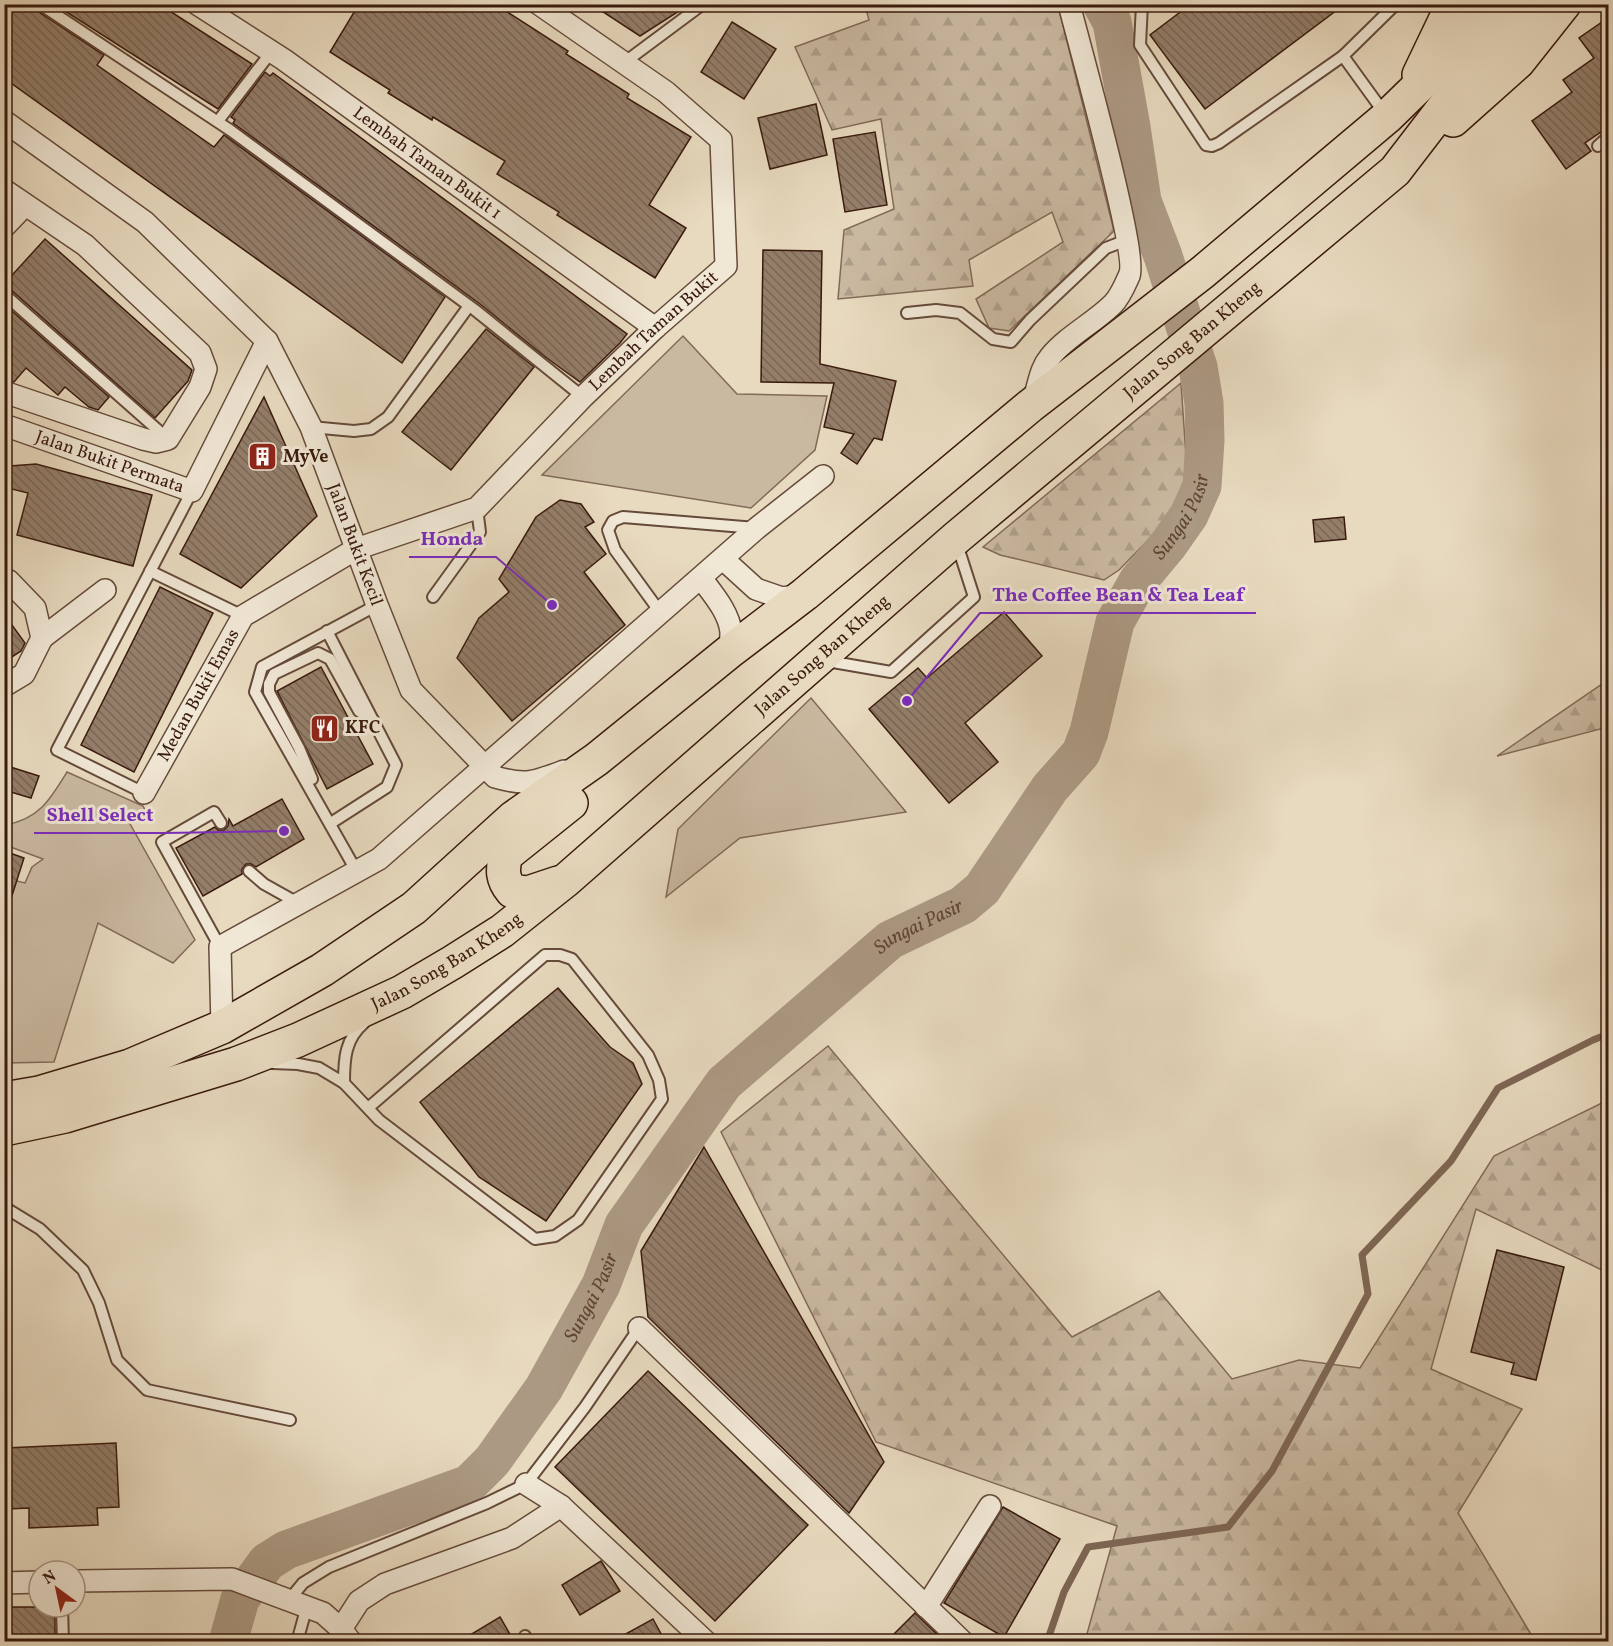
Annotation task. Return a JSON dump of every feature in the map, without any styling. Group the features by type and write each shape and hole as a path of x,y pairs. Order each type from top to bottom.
{"main road":[{"path":"1397,108 1454,4"},
{"name":"Jalan Song Ban Kheng","path":"4,1129 65,1116 236,1064 298,1040 402,992 502,931 565,881 956,538 1395,171 1479,42 1495,4"},
{"name":"Jalan Song Ban Kheng","path":"4,1099 39,1093 130,1066 222,1027 322,970 414,908 513,819 597,759 805,594 1030,406 1203,272 1397,108 1526,4"},
{"path":"1395,171 1518,62 1564,4"},
{"path":"565,881 528,893 512,891 505,882 502,868 506,855 736,669 753,650 758,630"}],"street":[{"name":"Lembah Taman Bukit 1","path":"196,4 272,51 655,328"},
{"name":"Lembah Taman Bukit","path":"356,549 477,508 583,398 655,328 726,266 721,140 666,92 539,4"},
{"path":"1030,406 1038,389 1041,369 1051,355 1115,302 1131,273 1127,240 1092,90 1069,4"},
{"name":"Jalan Bukit Kecil","path":"4,121 145,222 267,341 311,427 411,690 495,777 513,782 533,782 597,759"},
{"path":"4,190 86,244 200,353 206,369 200,387 168,439 156,442 4,392"},
{"path":"4,227 25,205"},
{"name":"Jalan Bukit Permata","path":"4,425 192,491 267,341"},
{"path":"222,1027 220,947 379,859 757,528 823,476"},
{"name":"Medan Bukit Emas","path":"144,793 243,616 356,549"},
{"path":"723,559 756,589 782,598 805,594"},
{"path":"701,578 722,607 727,619 731,631 729,652"},
{"path":"4,579 9,581 35,608 42,638"},
{"path":"4,686 24,674 42,638 105,590"},
{"path":"639,1328 963,1641"},
{"path":"526,1484 561,1506 706,1641"},
{"path":"87,1581 232,1579 323,1612 346,1635 359,1601 385,1584 512,1539 561,1506"},
{"path":"926,1607 990,1506"},
{"path":"4,1583 27,1582"}],"lane":[{"path":"40,4 218,121 469,306 583,398"},
{"path":"625,62 703,4"},
{"path":"1142,4 1140,45 1206,146 1219,143 1343,56 1396,4"},
{"path":"218,121 272,51"},
{"path":"1343,56 1397,108"},
{"path":"1598,146 1608,137"},
{"path":"907,313 936,310 960,313 993,339 1011,342 1030,320 1106,248 1127,240"},
{"path":"4,294 168,439"},
{"path":"311,427 354,432 371,429 388,417 469,306"},
{"path":"144,793 57,750 192,491"},
{"path":"433,597 480,532 477,508"},
{"path":"660,612 615,550 608,530 613,521 623,517 757,528"},
{"path":"816,659 891,672 974,597 956,538"},
{"path":"150,571 243,616"},
{"path":"357,872 255,692 262,667 377,605"},
{"path":"327,631 396,765 387,787 331,823"},
{"path":"331,823 299,748 269,692 269,684 274,674 318,653 330,659 358,711 374,722"},
{"path":"220,947 162,842 214,812 221,824"},
{"path":"249,871 264,884 298,903"},
{"path":"236,1064 298,1064 319,1068 344,1083 379,1120 535,1239 555,1236 578,1220 662,1099 659,1080 648,1055 572,959 560,955 545,955 368,1108"},
{"path":"344,1083 344,1054 354,1031 402,992"},
{"path":"4,1207 40,1229 83,1270 99,1303 117,1360 147,1390 290,1420"},
{"path":"297,1641 299,1603 303,1583 329,1567 487,1503 526,1484 585,1407 639,1328"},
{"path":"62,1619 63,1641"}],"green space":[{"path":"865,5 1058,5 1114,231 1009,331 989,328 976,299 1063,242 1052,212 969,260 973,286 838,299 844,230 894,209 881,119 832,130 795,47 869,20"},
{"path":"683,336 737,394 827,396 815,450 751,508 542,475"},
{"path":"1181,383 1186,456 1183,494 1158,530 1119,570 1104,580 1000,555 983,547"},
{"path":"1608,680 1608,727 1497,756"},
{"path":"811,698 906,812 740,838 666,897 678,829"},
{"path":"67,772 143,806 146,812 129,822 195,940 173,963 98,923 54,1062 5,1063 4,878 25,883 32,867 43,859 5,845 5,825 35,813 49,799"},
{"path":"828,1046 1072,1337 1159,1291 1232,1379 1299,1360 1360,1368 1494,1156 1608,1100 1608,1273 1476,1209 1431,1369 1522,1409 1458,1513 1535,1641 1085,1641 1117,1526 876,1442 721,1132"}],"building":[{"path":"4,4 33,4 36,10 104,55 97,65 214,147 224,135 445,297 402,363 4,78"},
{"path":"54,4 159,4 252,64 218,109"},
{"path":"359,4 495,4 568,51 566,54 629,94 627,98 691,137 649,205 686,228 655,278 557,215 559,212 497,174 505,161 433,117 432,120 388,93 390,90 330,52"},
{"path":"591,4 690,4 640,36"},
{"path":"1191,4 1345,4 1205,109 1150,35"},
{"path":"732,22 776,49 744,99 701,72"},
{"path":"1602,22 1608,32 1608,127 1585,143 1591,151 1566,169 1532,121 1572,92 1563,80 1594,58 1579,38"},
{"path":"265,72 270,76 273,73 627,334 580,382 544,356 480,304 233,123 235,120 231,117"},
{"path":"816,104 827,155 770,169 758,118"},
{"path":"875,132 887,205 845,212 833,139"},
{"path":"45,239 192,370 188,381 155,418 9,288 4,287 4,284"},
{"path":"763,250 822,251 820,364 896,381 882,440 874,438 857,464 841,453 854,434 824,427 834,383 761,382"},
{"path":"4,304 109,397 98,410 89,407 65,387 58,395 26,368 14,382 4,380"},
{"path":"486,329 534,367 451,470 402,432"},
{"name":"MyVe","path":"264,397 317,516 241,588 180,554"},
{"path":"36,464 152,495 133,566 17,535 28,493 4,487 10,466"},
{"path":"560,500 581,504 594,522 585,527 606,554 584,572 625,625 512,721 457,658 479,618 509,592 499,579 536,517"},
{"path":"1344,517 1346,539 1315,542 1313,520"},
{"path":"160,587 213,613 134,772 81,745"},
{"path":"1004,612 1042,656 965,723 998,762 949,803 869,709 918,668 927,678"},
{"path":"4,614 25,643 21,651 4,662"},
{"name":"KFC","path":"321,667 373,764 327,789 277,691"},
{"path":"4,765 39,776 31,798 4,790"},
{"path":"282,799 304,839 256,867 246,864 242,869 242,874 203,896 176,848 215,827 218,830 224,830 228,826 229,819 233,826"},
{"path":"4,851 24,858 8,908 4,907"},
{"path":"558,988 610,1047 633,1063 642,1084 546,1221 479,1177 420,1102"},
{"path":"704,1147 884,1462 849,1513 648,1317 641,1251"},
{"path":"1497,1250 1564,1267 1536,1380 1511,1374 1514,1363 1471,1352"},
{"path":"648,1371 808,1525 715,1621 555,1467"},
{"path":"116,1443 119,1507 97,1508 98,1525 29,1528 29,1508 8,1509 5,1448"},
{"path":"1003,1507 1060,1539 1004,1637 944,1603"},
{"path":"601,1561 620,1591 580,1615 562,1585"},
{"path":"4,1607 27,1607 27,1619 55,1619 55,1641 4,1641"},
{"path":"915,1613 919,1617 944,1641 887,1641"},
{"path":"500,1617 514,1641 460,1641"},
{"path":"653,1619 665,1641 613,1641"}],"waterway":[{"name":"Sungai Pasir","path":"228,1642 240,1599 267,1562 286,1550 469,1484 492,1461 544,1388 601,1285 624,1225 724,1083 890,940 963,905 982,889 1050,788 1081,753 1089,732 1115,622 1138,581 1189,515 1202,486 1205,441 1204,403 1198,367 1163,256 1142,201 1112,22 1102,4"},
{"path":"1047,1642 1064,1592 1088,1547 1228,1527 1272,1471 1368,1294 1362,1255 1451,1161 1498,1088 1608,1034"}],"place":[{"name":"MyVe","path":"262,457"},
{"name":"Honda","path":"552,605"},
{"name":"The Coffee Bean & Tea Leaf","path":"907,701"},
{"name":"KFC","path":"324,728"},
{"name":"Shell Select","path":"284,831"}]}
